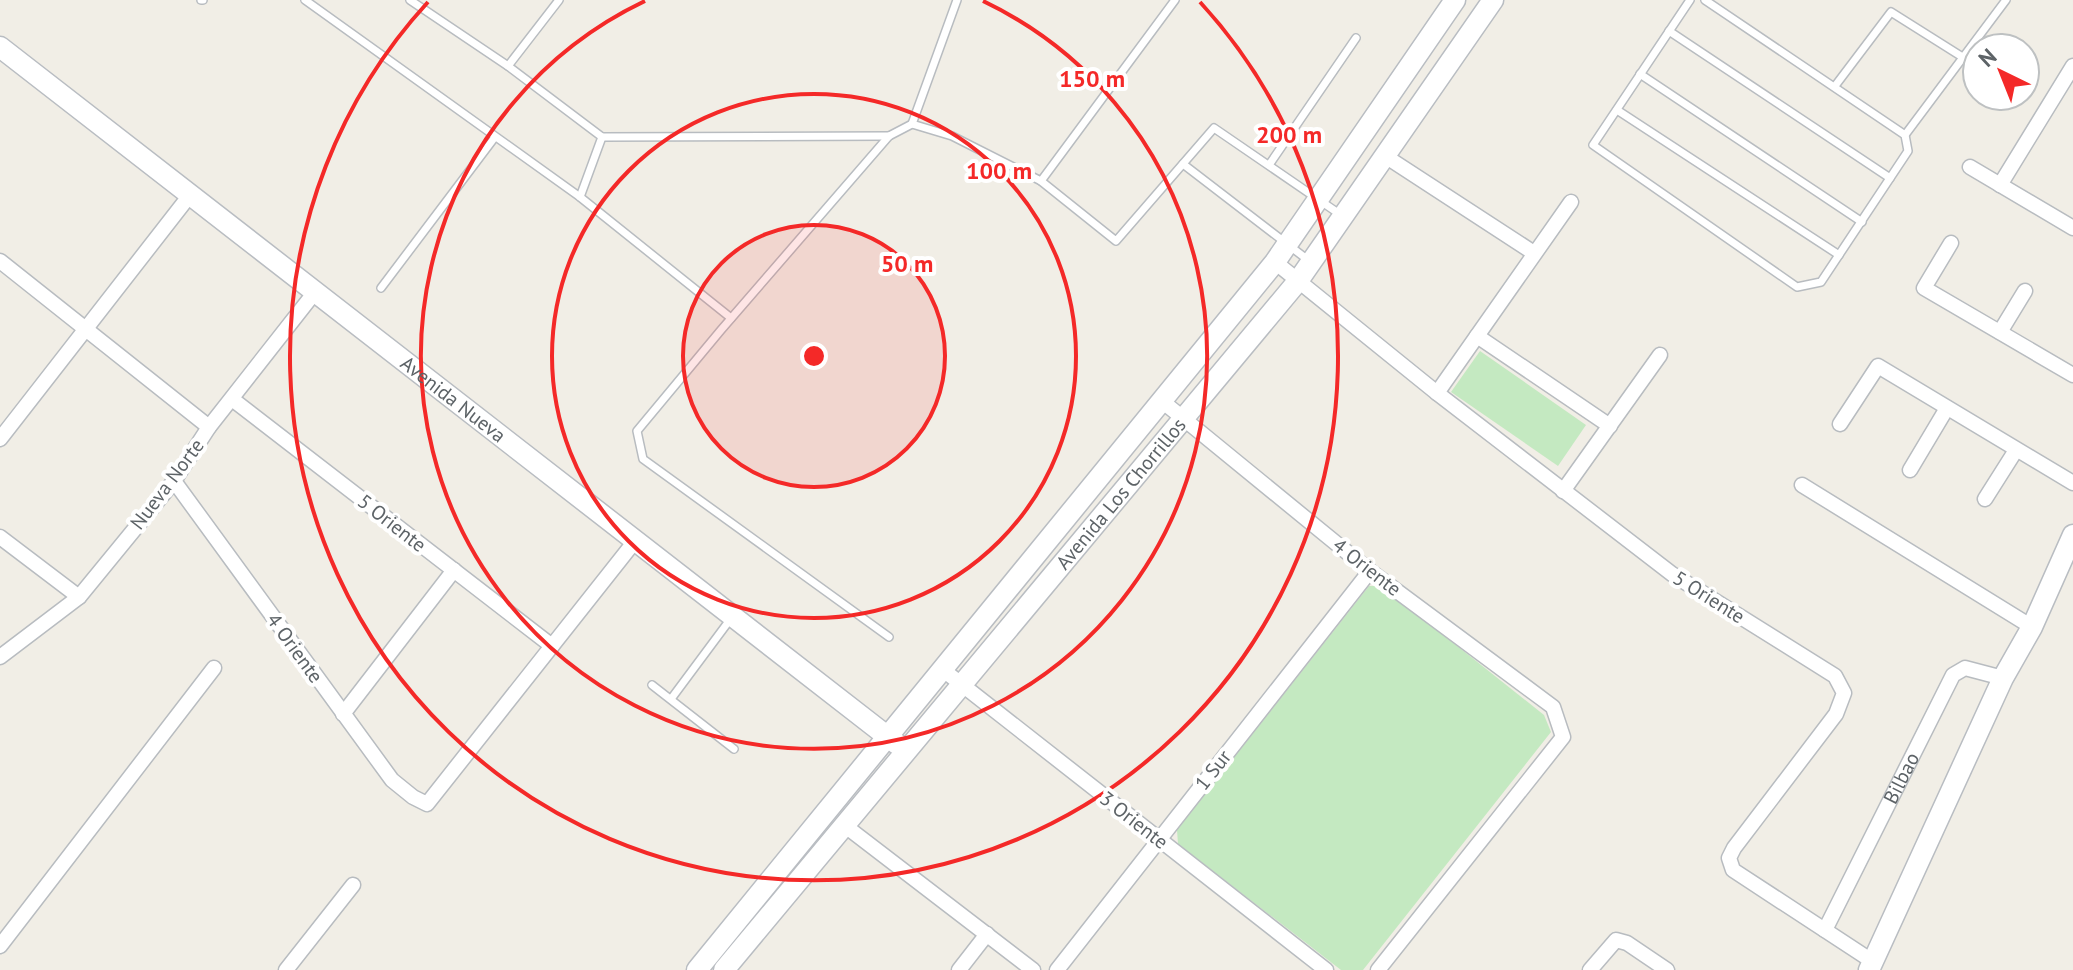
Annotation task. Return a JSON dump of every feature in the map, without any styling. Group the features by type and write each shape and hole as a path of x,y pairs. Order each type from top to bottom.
{"street":[{"name":"Avenida Los Chorrillos","path":"697,970 1275,262 1455,0"},
{"name":"Avenida Los Chorrillos","path":"724,970 1298,281 1493,0"},
{"name":"Avenida Nueva","path":"0,47 906,752"},
{"path":"2000,185 2073,66"},
{"path":"1385,156 1534,253"},
{"path":"1970,167 2073,228"},
{"path":"0,439 190,195"},
{"path":"1437,393 1571,202"},
{"path":"1951,243 1924,288 2073,375"},
{"path":"0,261 209,427"},
{"name":"5 Oriente","path":"1275,262 1437,393 1672,574 1835,676 1844,693 1836,714 1729,858 1733,870 1825,930 1870,966"},
{"path":"2000,332 2025,291"},
{"name":"Nueva Norte","path":"0,657 79,597 174,481 209,427 315,292"},
{"path":"1477,336 1610,426"},
{"path":"1563,491 1660,355"},
{"path":"1840,424 1878,366 2073,483"},
{"name":"5 Oriente","path":"232,399 552,646"},
{"name":"4 Oriente","path":"1162,401 1370,571 1553,707 1563,737 1378,970"},
{"path":"1910,470 1947,408"},
{"path":"1985,499 2016,450"},
{"name":"4 Oriente","path":"174,481 392,780 427,804 552,646"},
{"path":"1802,485 2032,627"},
{"path":"1870,966 2073,535"},
{"path":"0,537 79,597"},
{"path":"552,646 635,541"},
{"path":"1038,552 1058,569"},
{"path":"343,714 454,570"},
{"name":"1 Sur","path":"1057,970 1370,571"},
{"path":"0,946 214,668"},
{"name":"Bilbao","path":"1825,930 1953,675 1965,668 2003,678"},
{"name":"3 Oriente","path":"942,669 1326,970"},
{"path":"844,825 1033,970"},
{"path":"286,970 353,885"},
{"path":"959,970 987,934"},
{"path":"1590,970 1616,940 1627,943 1667,970"}],"lane":[{"path":"305,0 580,197 731,318"},
{"path":"410,0 508,66 602,137 889,136"},
{"path":"508,66 559,0"},
{"path":"889,637 643,459 637,431 889,136 912,124 957,0"},
{"path":"1041,181 1175,0"},
{"path":"1690,0 1593,145 1797,287 1821,282 1908,151 1905,135 1705,0"},
{"path":"1983,32 2006,0"},
{"path":"1835,86 1891,12 1961,56"},
{"path":"1669,31 1890,178"},
{"path":"1269,165 1356,38"},
{"path":"1905,135 1961,62"},
{"path":"1640,74 1862,222"},
{"path":"1617,110 1839,255"},
{"path":"912,124 952,136 1041,181 1116,241 1214,128 1343,216"},
{"path":"381,288 495,137"},
{"path":"580,197 602,137"},
{"path":"1183,164 1311,263"},
{"path":"671,699 732,616"},
{"path":"652,685 734,749"}],"green space":[{"path":"1480,351 1586,425 1558,466 1451,392"},
{"path":"1369,586 1382,586 1544,715 1551,732 1363,970 1341,970 1178,844 1177,830"}]}
